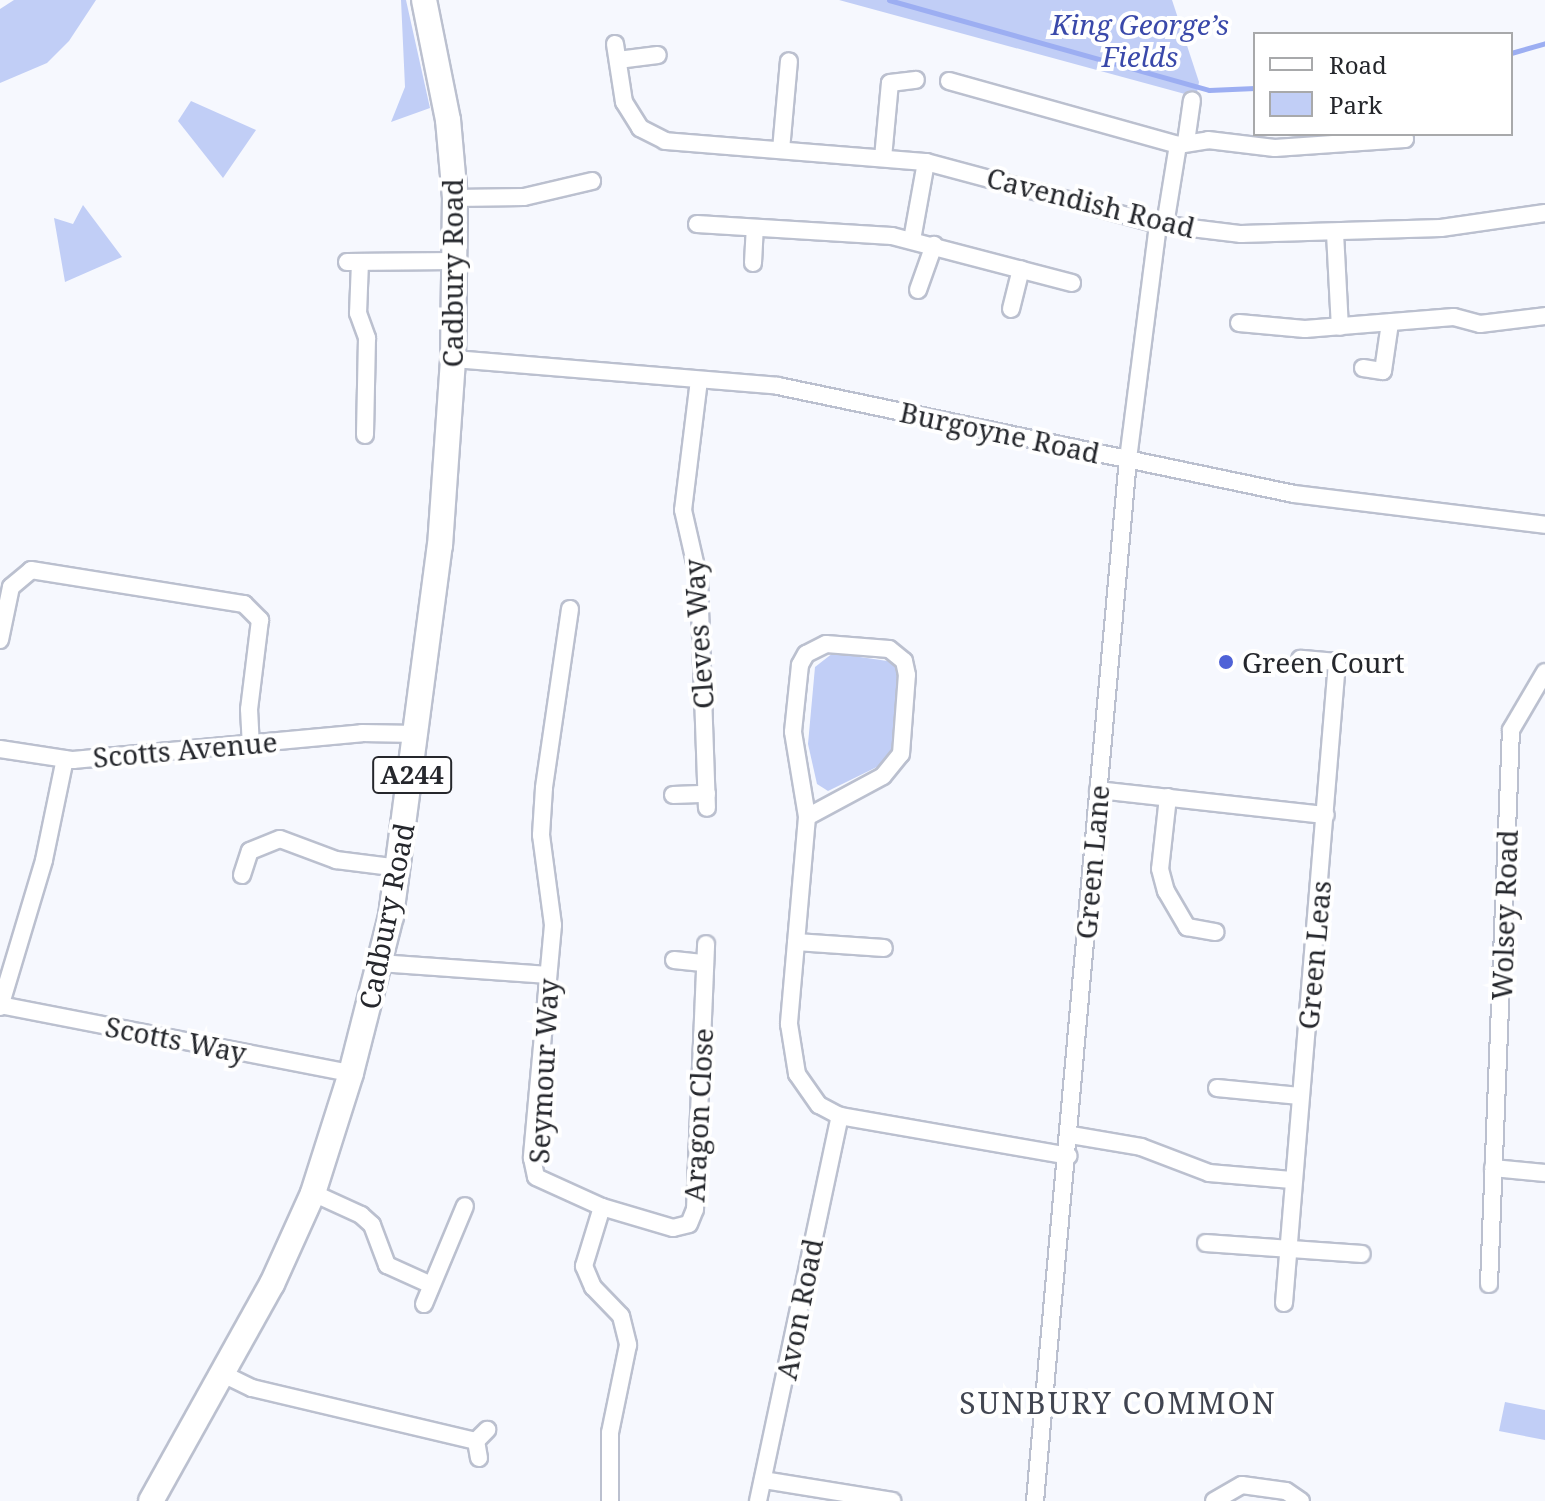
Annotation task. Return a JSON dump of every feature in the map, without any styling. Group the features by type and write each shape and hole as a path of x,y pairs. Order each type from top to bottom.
{"main road":[{"name":"Cadbury Road","path":"159,1498 313,1193 351,1073 380,963 399,868 440,546 453,359 455,198 448,120 424,0"}],"street":[{"name":"Cavendish Road","path":"658,55 616,52 624,102 640,128 685,144 926,162 1161,224 1241,234 1441,228 1545,213"},
{"path":"781,150 789,61"},
{"path":"883,158 890,83 916,80"},
{"path":"949,81 1182,143 1275,148 1405,139 1404,136"},
{"name":"Green Lane","path":"1035,1501 1071,1135 1128,459 1161,224 1192,100"},
{"path":"912,240 926,162"},
{"path":"455,198 524,197 592,181"},
{"path":"697,224 912,240 1072,283"},
{"path":"753,263 755,228"},
{"path":"1335,233 1340,327"},
{"path":"918,290 934,245"},
{"path":"365,435 367,338 358,313 353,262 455,261"},
{"path":"1011,309 1021,269"},
{"path":"1239,323 1340,327 1454,317 1480,324 1545,316"},
{"path":"1363,368 1383,371 1390,323"},
{"name":"Burgoyne Road","path":"453,359 778,386 1294,494 1545,525"},
{"name":"Cleves Way","path":"673,795 707,801 699,580 683,510 699,380"},
{"path":"0,640 11,587 31,570 244,604 260,620 249,709 251,743"},
{"name":"Seymour Way","path":"570,609 541,835 552,902 532,1158 536,1177 602,1207"},
{"path":"567,631 586,633"},
{"path":"807,817 883,776 901,754 907,675 904,661 889,649 826,644 806,654 800,665 793,732 807,817 789,1024 792,1058 807,1091 840,1116 1069,1156"},
{"name":"Green Leas","path":"1284,1303 1337,662 1300,659"},
{"name":"Wolsey Road","path":"1489,1284 1511,730 1545,672"},
{"name":"Scotts Avenue","path":"0,1006 44,860 65,759 362,733 418,734"},
{"path":"0,749 65,759"},
{"path":"1098,790 1326,815"},
{"path":"1168,797 1160,869 1166,891 1187,927 1216,932"},
{"path":"242,875 250,851 280,839 336,860 399,868"},
{"path":"796,942 884,948"},
{"name":"Aragon Close","path":"602,1207 673,1228 689,1224 695,1209 706,944"},
{"path":"674,960 705,963"},
{"path":"380,963 548,975"},
{"name":"Scotts Way","path":"0,1006 351,1073"},
{"path":"1217,1088 1300,1096"},
{"name":"Avon Road","path":"758,1501 840,1116"},
{"path":"1071,1135 1133,1145 1209,1173 1292,1180"},
{"path":"1493,1168 1545,1173"},
{"path":"313,1193 361,1215 372,1225 387,1265 431,1285"},
{"path":"424,1304 465,1206"},
{"path":"602,1207 584,1266 593,1287 621,1316 628,1345 610,1433 610,1501"},
{"path":"1206,1243 1362,1254"},
{"path":"223,1374 252,1388 481,1443"},
{"path":"763,1480 892,1501"},
{"path":"1214,1501 1242,1485 1286,1491 1301,1501"}],"green space":[{"path":"14,0 96,0 69,41 47,63 0,83 0,9"},
{"path":"401,0 406,0 430,108 391,122 405,87"},
{"name":"King George’s Fields","path":"839,0 1172,0 1199,82 1196,97"},
{"path":"191,101 256,130 223,178 178,121"},
{"path":"83,205 122,257 65,282 54,218 73,224"},
{"path":"833,653 894,662 899,678 893,759 828,791 817,784 808,744 815,667"},
{"path":"1505,1402 1545,1410 1545,1440 1499,1431"}],"waterway":[{"path":"889,0 1209,90 1253,88"},
{"path":"1513,52 1545,43"}],"place":[{"name":"Green Court","path":"1226,662"}],"district":[{"name":"SUNBURY COMMON","path":"1118,1403"}]}
